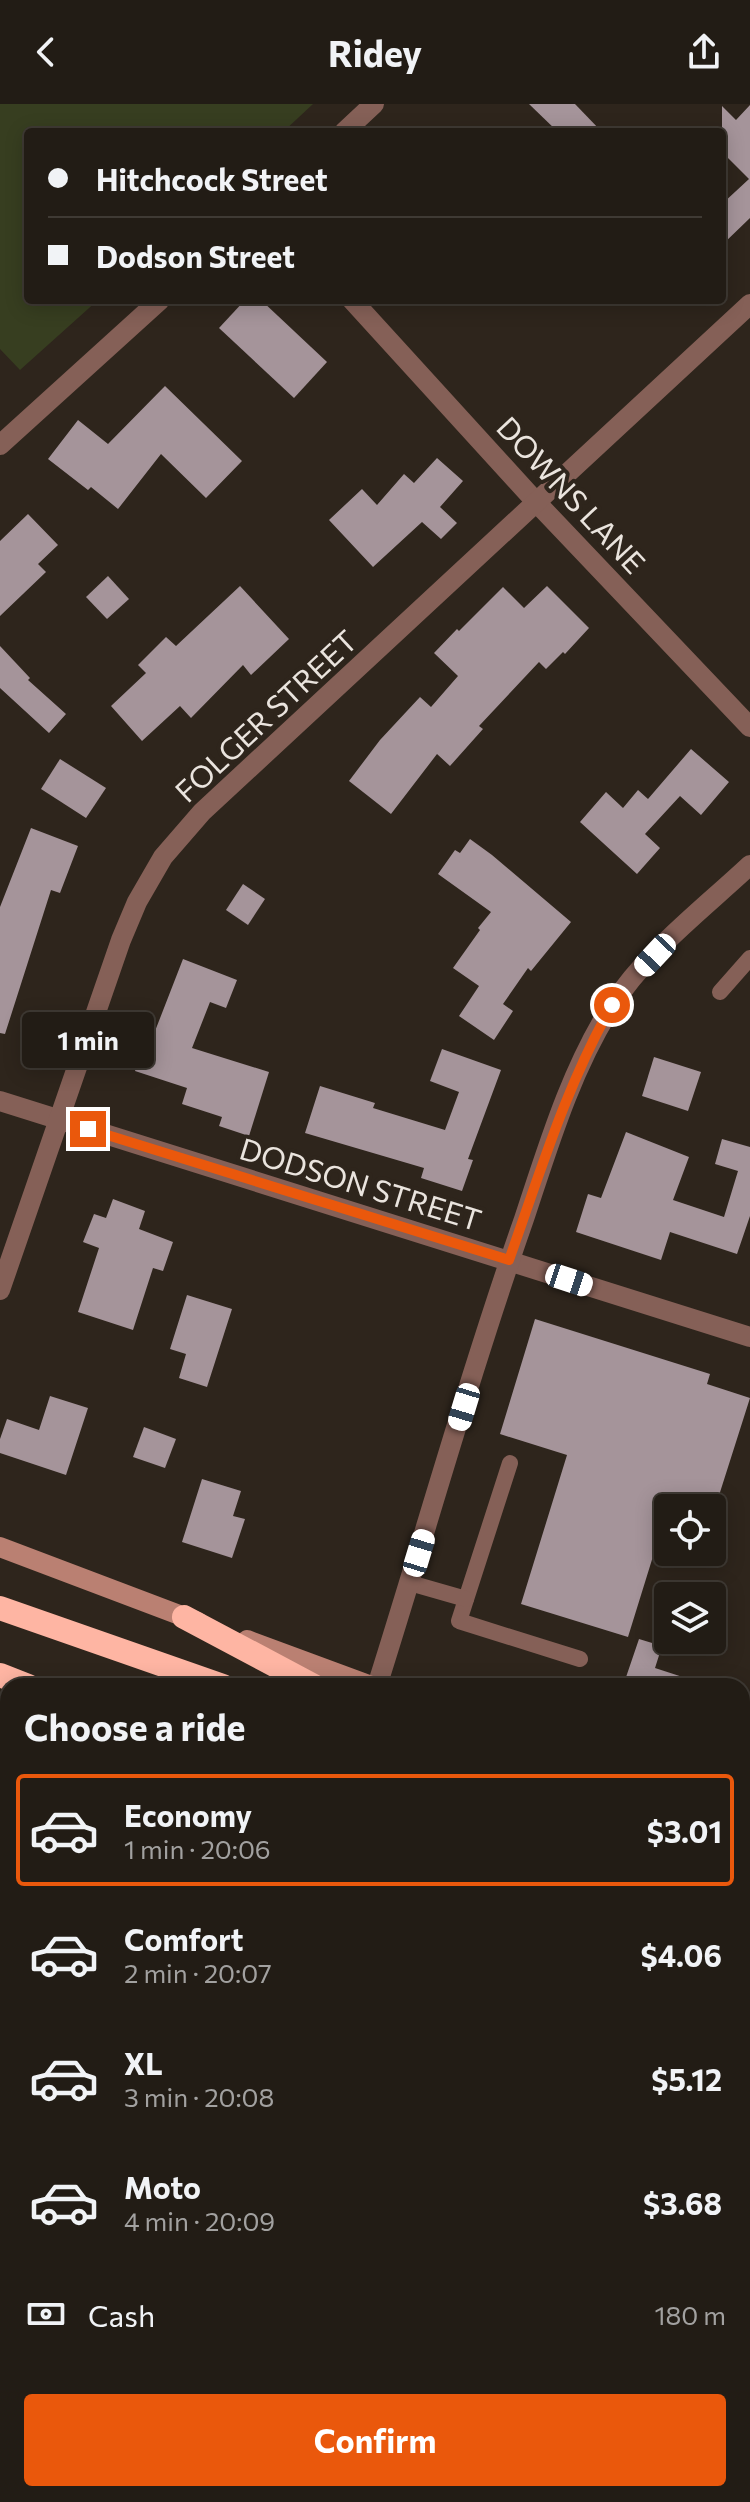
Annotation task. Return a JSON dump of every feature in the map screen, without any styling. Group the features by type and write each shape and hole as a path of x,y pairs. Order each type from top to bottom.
{"highway":[{"path":"0,1608 200,1678"},
{"path":"184,1617 299,1678"}],"main road":[{"path":"0,1547 352,1678"}],"street":[{"path":"348,128 374,104"},
{"path":"0,445 156,304"},
{"name":"DOWNS LANE","path":"356,304 537,503 750,727"},
{"name":"FOLGER STREET","path":"0,1290 121,940 137,902 163,857 202,812 750,304"},
{"path":"377,1678 410,1583 509,1260 564,1103 590,1044 612,1005 668,941 750,865"},
{"name":"DODSON STREET","path":"0,1101 750,1337"}],"lane":[{"path":"720,992 750,958"},
{"path":"510,1463 459,1621 580,1659"},
{"path":"410,1583 466,1599"}],"green space":[{"path":"0,104 313,104 287,128 24,128 24,304 94,304 20,370 0,349"}],"building":[{"path":"529,104 575,104 598,128 554,128"},
{"path":"750,105 750,218 726,241 726,200 749,179 726,156 722,106 736,120"},
{"path":"241,304 265,304 327,362 294,398 219,328"},
{"path":"165,386 242,461 206,498 161,454 118,509 48,459 78,420 108,444"},
{"path":"437,458 463,481 440,507 457,523 441,539 422,522 373,567 329,520 362,489 377,505 404,474 414,483"},
{"path":"28,514 58,545 38,564 46,572 0,616 0,541"},
{"path":"108,576 129,599 107,619 86,597"},
{"path":"240,586 289,639 251,675 243,665 191,718 180,706 142,741 111,706 146,673 138,665 166,637 176,646"},
{"path":"547,586 589,628 565,654 563,652 546,669 539,662 479,726 483,729 450,766 437,754 391,814 349,781 380,740 420,697 431,707 458,676 434,653 457,629 459,631 503,587 524,608"},
{"path":"0,646 30,678 28,680 66,714 49,733 0,688"},
{"path":"691,749 729,782 701,815 680,796 645,834 660,848 637,874 580,822 606,792 623,808 638,790 648,799"},
{"path":"60,759 106,788 86,818 41,789"},
{"path":"31,828 78,846 60,893 51,890 5,1034 0,1033 0,907"},
{"path":"470,839 571,922 531,971 528,968 503,1004 513,1011 494,1040 459,1016 479,986 453,968 491,912 438,874 455,850 460,853"},
{"path":"243,884 265,899 248,925 226,910"},
{"path":"183,959 237,980 226,1008 210,1002 192,1048 269,1072 249,1136 219,1126 222,1117 182,1104 187,1088 135,1071 144,1043 150,1044"},
{"path":"442,1049 501,1070 468,1159 473,1160 462,1191 421,1178 424,1168 305,1133 320,1086 375,1103 373,1108 445,1130 459,1092 430,1081"},
{"path":"654,1057 701,1072 688,1111 642,1096"},
{"path":"626,1132 689,1157 673,1200 724,1217 738,1171 715,1164 722,1139 750,1147 750,1216 737,1254 670,1232 661,1260 576,1232 588,1194 601,1198"},
{"path":"113,1199 145,1211 139,1229 173,1242 163,1271 153,1268 133,1330 78,1312 99,1248 83,1242 94,1214 106,1218"},
{"path":"187,1295 232,1309 207,1387 179,1378 186,1354 170,1349"},
{"path":"535,1319 710,1374 707,1384 750,1398 719,1494 654,1494 654,1553 628,1637 521,1604 567,1455 500,1434"},
{"path":"50,1396 88,1408 66,1475 0,1453 0,1439 7,1419 39,1430"},
{"path":"144,1427 176,1439 165,1468 133,1457"},
{"path":"202,1479 241,1491 233,1516 245,1519 232,1558 182,1542"},
{"path":"639,1639 654,1644 654,1654 659,1654 655,1668 686,1678 626,1678"}],"route":[{"path":"88,1129 509,1260 564,1103 590,1044 612,1005"}]}
